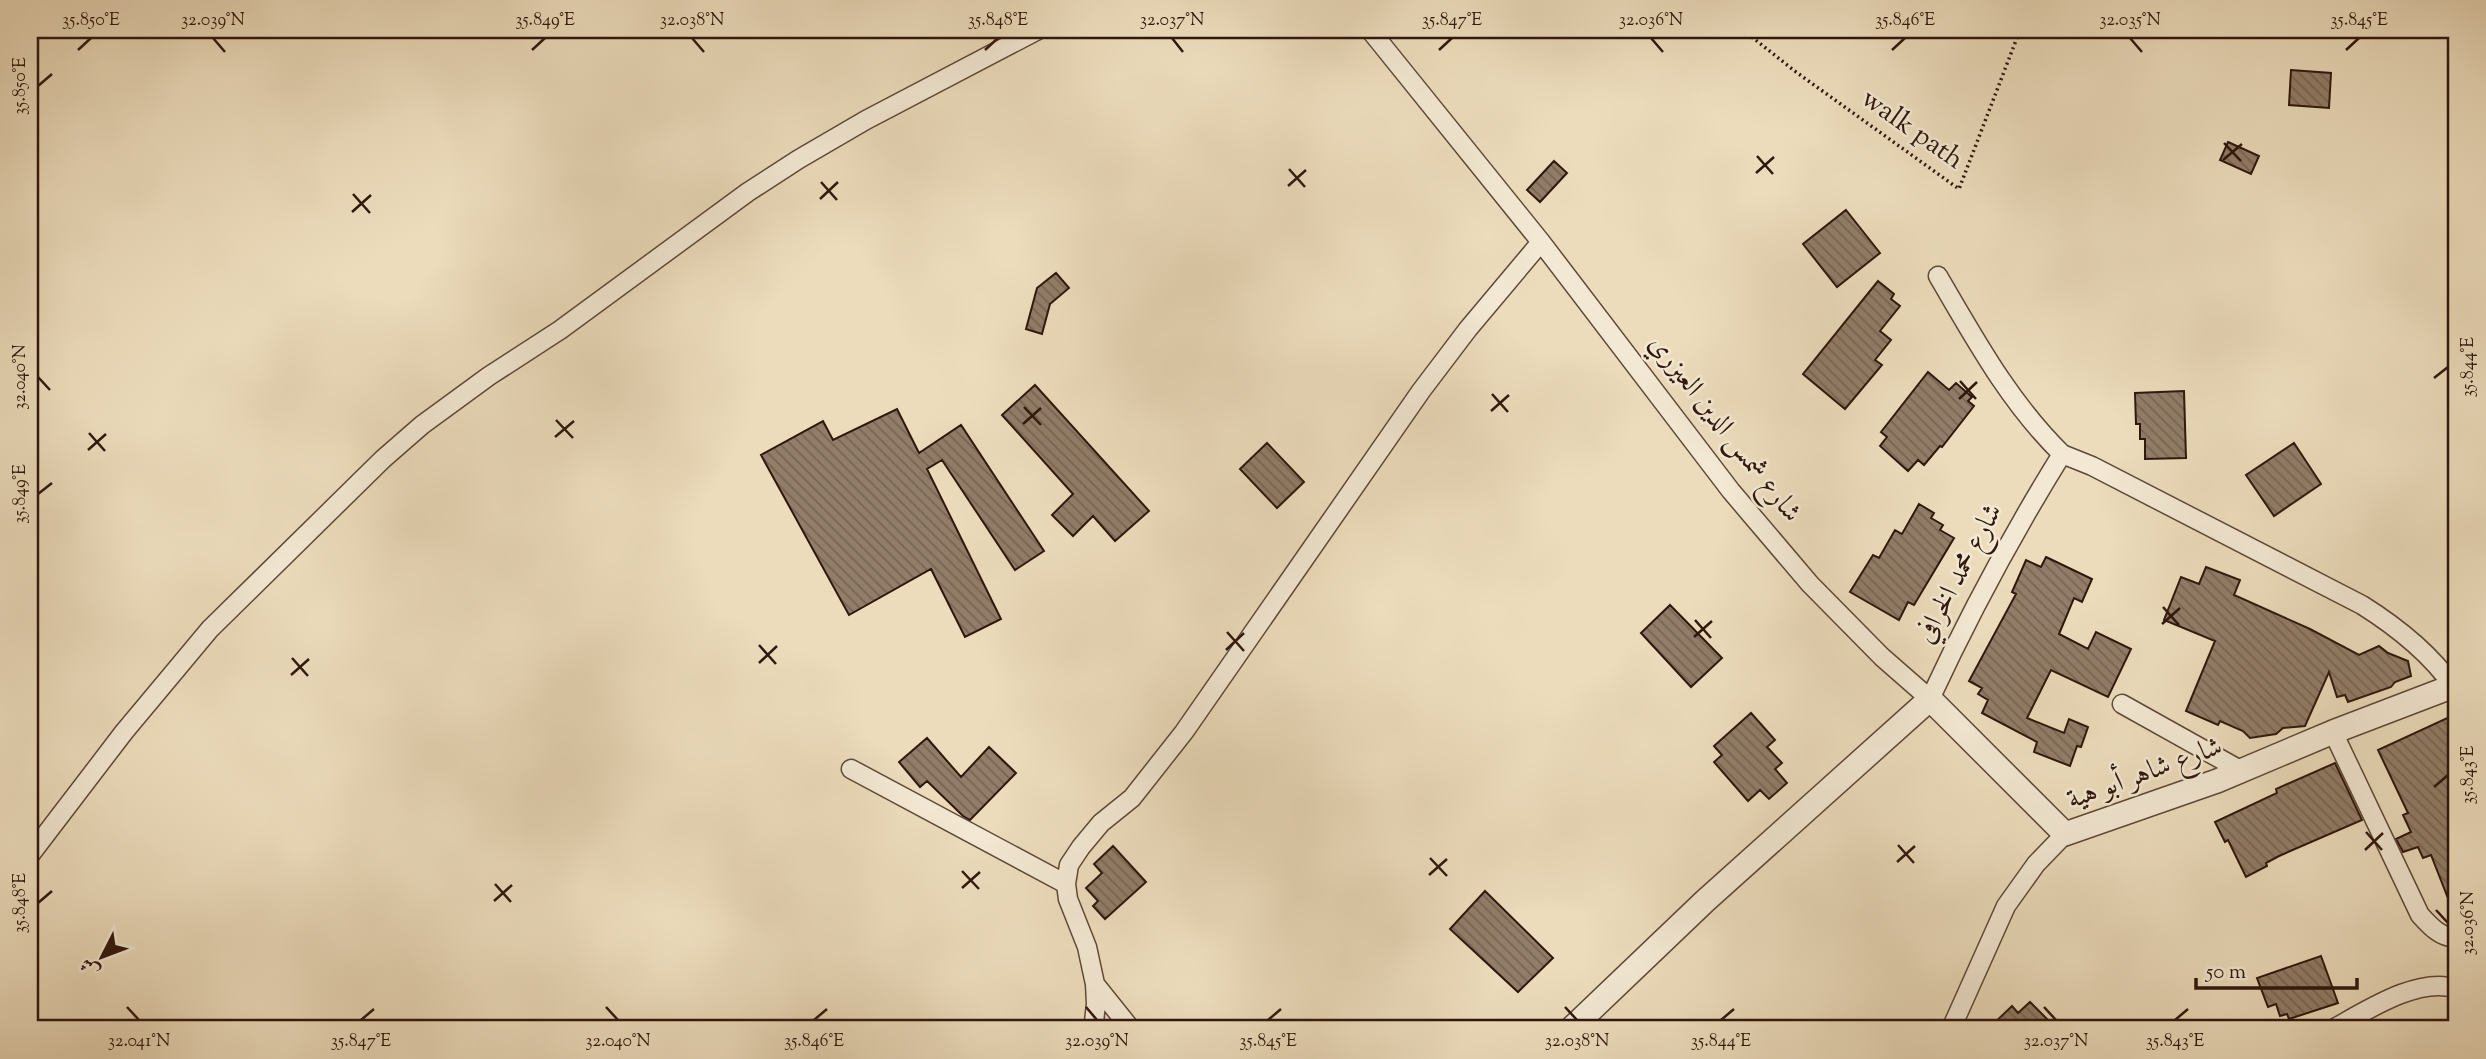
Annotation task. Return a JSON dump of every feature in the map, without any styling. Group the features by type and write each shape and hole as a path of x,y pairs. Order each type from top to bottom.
{"street":[{"path":"30,855 124,732 210,629 383,459 422,425 489,376 560,330 748,192 799,159 866,120 1038,30"},
{"name":"شارع شمس الدين العيزري","path":"1370,30 1541,242 1731,491 1810,584 2065,834"},
{"path":"1090,1029 1094,1022 1095,984 1087,947 1068,899 1066,884 1069,865 1101,823 1132,798 1184,732 1421,391 1468,328 1541,242"},
{"path":"1938,276 1994,372 2039,431 2062,454 2092,466 2362,605 2392,624 2421,649 2455,686"},
{"name":"شارع محمد الخرافي","path":"1571,1029 1705,901 1930,699 2017,529 2062,454"},
{"name":"شارع شاهر أبو هية","path":"1951,1029 2006,906 2036,864 2065,834 2242,771 2333,732 2455,686"},
{"path":"2122,704 2242,771"},
{"path":"2333,732 2420,915 2435,931 2456,939"},
{"path":"851,769 1066,884"},
{"path":"1095,984 1130,1029"},
{"path":"2333,1029 2387,1000 2416,990 2447,985 2456,989"}],"path":[{"name":"walk path","path":"1743,30 1796,72 1959,189 2020,30"}],"building":[{"path":"2291,70 2331,73 2329,108 2289,105"},
{"path":"2228,142 2259,156 2251,174 2220,160"},
{"path":"1554,161 1567,173 1540,202 1527,190"},
{"path":"1846,210 1880,253 1837,287 1803,244"},
{"path":"1056,273 1069,288 1050,304 1042,334 1026,329 1037,288"},
{"path":"1878,281 1894,294 1891,299 1900,306 1880,331 1891,340 1875,360 1882,365 1845,409 1803,374"},
{"path":"1928,372 1949,390 1956,383 1972,397 1968,401 1974,406 1924,465 1918,460 1908,471 1880,446 1887,437 1881,432"},
{"path":"1035,385 1149,511 1115,541 1093,516 1073,536 1052,515 1073,494 1002,415"},
{"path":"2184,391 2186,458 2145,459 2145,439 2140,439 2140,424 2136,424 2135,393"},
{"path":"897,409 919,453 961,425 1044,551 1015,570 942,460 927,469 1001,619 965,637 931,569 849,615 761,455 823,421 833,440"},
{"path":"1267,443 1304,482 1277,508 1240,469"},
{"path":"2294,443 2321,484 2274,516 2246,475"},
{"path":"1919,504 1934,513 1931,518 1943,525 1940,530 1954,538 1914,605 1908,602 1899,620 1850,592 1873,555 1879,558 1895,530 1902,534"},
{"path":"2046,557 2092,579 2082,602 2074,598 2059,634 2088,649 2096,632 2131,649 2108,697 2051,670 2027,718 2064,733 2069,719 2088,727 2070,766 2034,752 2037,742 1982,713 1988,700 1978,694 1982,688 1969,681 2016,594 2012,592 2026,560 2041,567"},
{"path":"2206,567 2240,580 2234,595 2310,629 2359,655 2379,646 2408,661 2411,676 2395,682 2391,687 2348,702 2345,695 2337,697 2329,672 2305,726 2283,728 2276,734 2250,738 2243,731 2220,721 2218,725 2186,711 2215,641 2164,620 2181,577 2199,584"},
{"path":"1670,605 1722,658 1691,687 1641,633"},
{"path":"1751,713 1775,740 1767,747 1782,763 1775,769 1787,783 1769,799 1760,790 1748,801 1714,762 1722,755 1714,746"},
{"path":"2456,714 2455,916 2431,855 2423,858 2418,847 2403,852 2396,839 2411,832 2403,815 2408,813 2378,750"},
{"path":"927,738 961,777 989,747 1016,773 970,820 927,781 920,787 899,762"},
{"path":"2335,763 2362,820 2279,856 2246,877 2228,840 2225,842 2215,822 2277,793 2276,789"},
{"path":"1113,846 1146,882 1105,919 1093,906 1098,901 1086,888 1102,873 1094,864"},
{"path":"1485,891 1553,958 1518,992 1450,929"},
{"path":"2321,956 2338,1003 2289,1019 2287,1014 2280,1016 2276,1004 2268,1007 2257,978"},
{"path":"2030,1002 2057,1029 1988,1029 2012,1006 2018,1013"}]}
